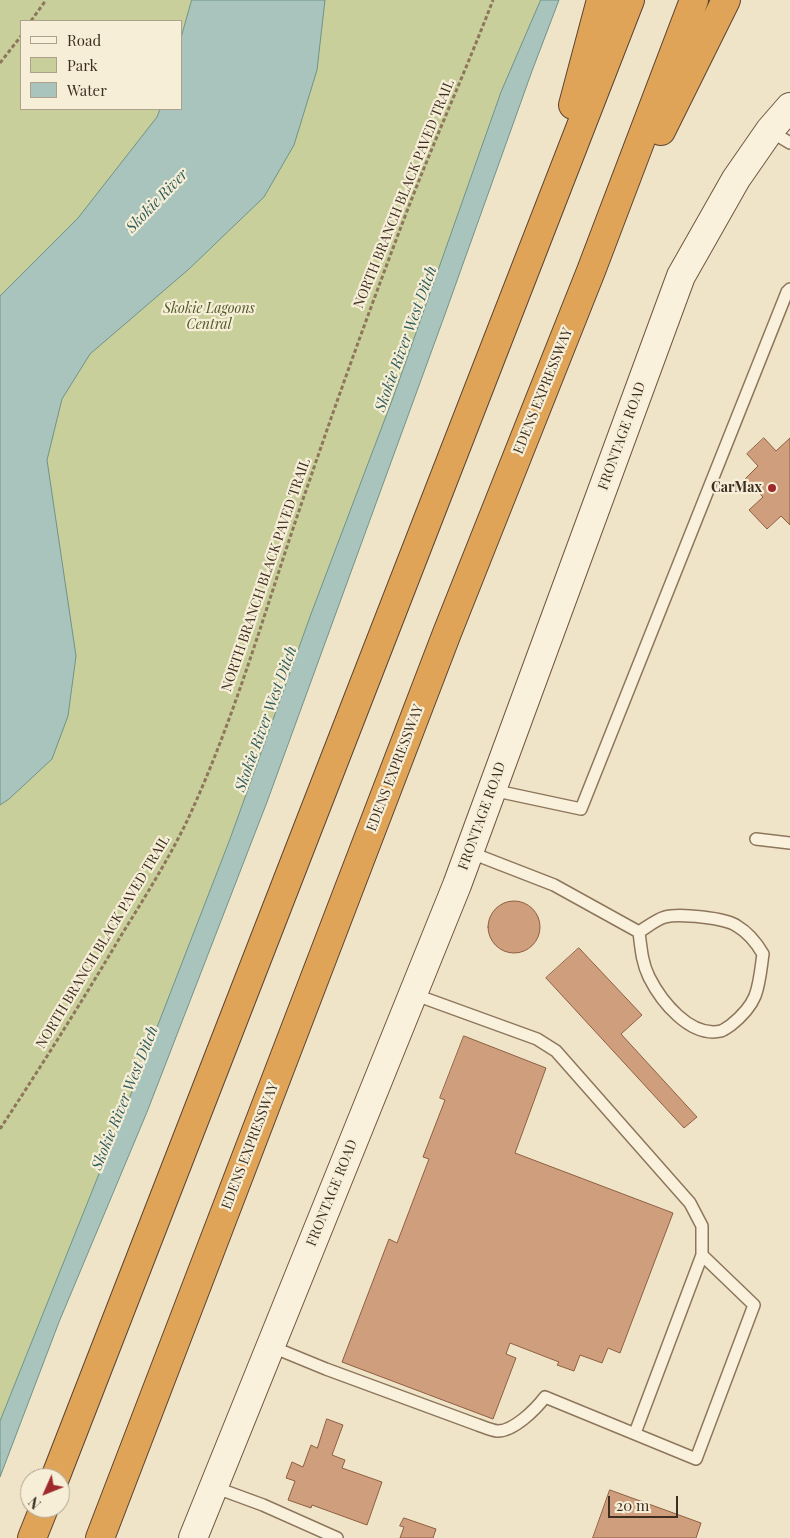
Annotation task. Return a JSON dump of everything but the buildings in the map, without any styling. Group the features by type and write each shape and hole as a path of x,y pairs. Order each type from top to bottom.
{"highway":[{"path":"535,246 601,0"},
{"path":"59,1468 630,0"},
{"name":"EDENS EXPRESSWAY","path":"100,1538 447,633 591,271 694,0"},
{"path":"591,271 726,0"},
{"path":"32,1538 40,1518"}],"main road":[{"name":"FRONTAGE ROAD","path":"193,1538 469,852 681,276 736,179 780,136 790,107"}],"lane":[{"path":"492,790 581,809 783,301 790,289"},
{"path":"756,840 790,843"},
{"path":"469,852 554,884 639,932"},
{"path":"690,916 712,918 736,924 753,938 763,954 755,996 743,1016 722,1031 704,1031 686,1023 658,994 642,958 639,932 665,917 690,916"},
{"path":"413,994 537,1039 556,1051 690,1203 702,1226 702,1255 635,1434"},
{"path":"270,1346 326,1369 498,1431 513,1426 537,1408 545,1397 696,1459 754,1305 702,1255"},
{"path":"213,1487 263,1505 337,1538"}],"path":[{"path":"32,20 46,0"},
{"name":"NORTH BRANCH BLACK PAVED TRAIL","path":"0,1129 70,1021 167,859 201,789 220,744 251,657 312,474 400,228 493,0"},
{"path":"0,63 20,37"}],"green space":[{"name":"Skokie Lagoons Central","path":"0,0 550,0 0,1445"}],"water":[{"name":"Skokie River","path":"192,0 325,0 317,70 294,145 264,197 189,269 90,354 62,399 47,460 76,656 68,716 52,759 0,805 0,296 78,218 157,117 160,110 182,110 182,35"},
{"path":"541,0 559,0 267,802 147,1112 59,1322 0,1477 0,1421 135,1084 230,839 311,614 394,395 501,92"}],"place":[{"name":"CarMax","path":"772,488"}],"water label":[{"name":"Skokie River West Ditch","path":"406,339"},
{"name":"Skokie River West Ditch","path":"266,719"},
{"name":"Skokie River West Ditch","path":"125,1098"}]}
